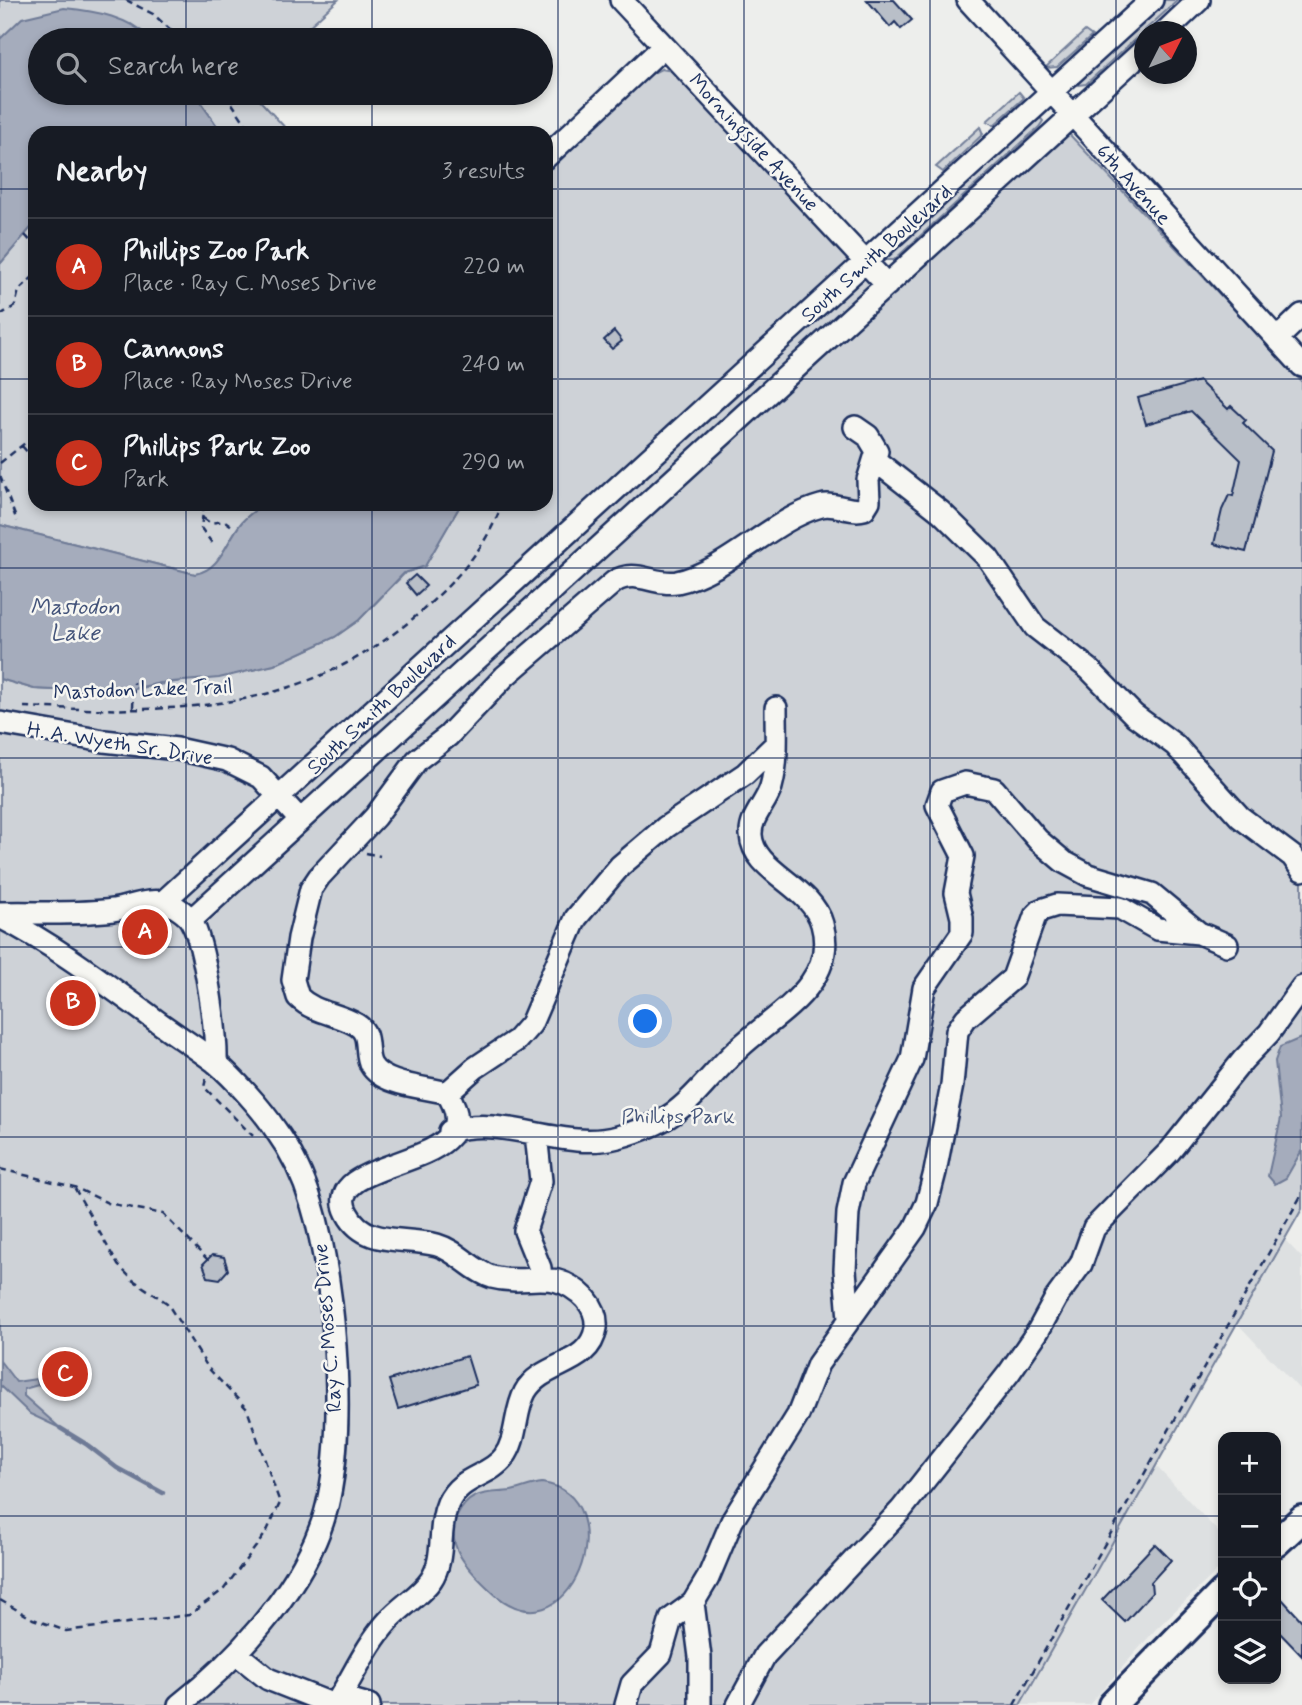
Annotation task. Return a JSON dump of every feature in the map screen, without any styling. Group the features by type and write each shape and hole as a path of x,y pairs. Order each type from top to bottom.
{"main road":[{"path":"1281,1538 1302,1519"},
{"path":"1112,1705 1218,1597"}],"street":[{"name":"Morningside Avenue","path":"621,0 887,285"},
{"name":"6th Avenue","path":"968,0 1302,366"},
{"name":"South Smith Boulevard","path":"163,902 1152,0"},
{"path":"1177,21 1199,0"},
{"path":"553,150 664,46"},
{"name":"South Smith Boulevard","path":"191,920 1134,59"},
{"path":"1277,339 1302,316"},
{"path":"337,1702 387,1621 432,1580 440,1556 443,1518 452,1496 470,1478 503,1459 513,1440 520,1403 531,1383 548,1370 576,1358 589,1348 596,1328 591,1304 572,1286 554,1279 509,1280 489,1276 437,1245 370,1235 347,1213 342,1194 346,1187 378,1170 427,1154 450,1131 456,1114 455,1104 447,1093 415,1088 379,1073 372,1066 363,1030 321,1012 298,997 293,980 299,938 311,889 375,817 417,760 448,736 505,676 614,582 630,575 657,582 679,581 723,561 821,506 864,509 869,500 868,480 876,461 874,444 855,427"},
{"path":"876,461 933,505 988,558 1035,627 1089,669 1134,715 1175,746 1240,817 1292,856 1302,870"},
{"path":"598,505 620,528"},
{"path":"450,1131 487,1126 536,1134 605,1140 660,1123 688,1104 739,1047 789,1008 810,985 822,957 822,924 802,892 761,858 751,837 752,823 771,790 776,744 776,708"},
{"name":"H. A. Wyeth Sr. Drive","path":"0,723 227,760 261,777 300,820"},
{"path":"447,1093 482,1063 517,1040 531,1024 576,918 620,866 666,827 745,774 776,744"},
{"path":"849,1319 845,1270 848,1213 854,1183 912,1059 924,988 961,933 962,918 956,893 962,856 937,805 942,791 965,783 994,789 1038,840 1074,869 1152,894 1199,933 1227,945"},
{"path":"0,915 113,909 138,903 163,902 174,906 191,920 210,994 212,1069"},
{"path":"626,1705 632,1684 662,1654 671,1619 693,1603 708,1578 732,1521 798,1415 818,1364 915,1228 927,1203 947,1109 957,1031 966,1018 1013,978 1031,923 1041,910 1057,905 1120,908 1157,929 1199,933"},
{"name":"Ray C. Moses Drive","path":"0,915 92,974 212,1069 275,1128 301,1175 312,1205 326,1263 337,1408 334,1477 320,1530 293,1579 237,1654 179,1705"},
{"path":"738,1705 752,1676 771,1648 901,1510 1009,1373 1038,1331 1056,1298 1081,1264 1094,1228 1170,1151 1243,1060 1269,1033 1302,987"},
{"path":"536,1134 541,1181 525,1231 540,1268 541,1278"},
{"path":"693,1603 700,1657 701,1705"},
{"path":"237,1654 268,1679 337,1702 369,1705"}],"path":[{"path":"126,0 153,15 168,28"},
{"path":"233,105 246,126"},
{"path":"0,315 15,306 19,290 28,282"},
{"path":"0,463 28,441"},
{"path":"22,446 28,453"},
{"path":"0,476 17,521"},
{"path":"204,511 201,528 212,543"},
{"name":"Mastodon Lake Trail","path":"18,707 201,706 244,700 300,686 334,670 388,637 455,581 478,552 498,511"},
{"path":"203,519 210,523 225,521 232,526"},
{"path":"133,708 134,682"},
{"path":"144,915 160,924 163,937 157,948 146,954 133,951 124,934 132,918 144,915"},
{"path":"212,1069 204,1087 253,1136"},
{"path":"0,1169 74,1187 108,1203 163,1214 208,1260"},
{"path":"0,1600 33,1619 66,1631 189,1615 224,1589 266,1533 280,1503 247,1409 209,1368 167,1303 132,1280 118,1265 74,1187"},
{"path":"1014,1705 1302,1194"}],"shaded area":[{"path":"1285,1240 1302,1258 1302,1392 1237,1323"},
{"path":"1156,1466 1218,1532 1218,1570 1156,1629 1089,1705 1020,1705"}],"green space":[{"path":"0,0 338,0 307,28 136,28 131,24 96,28 28,28 28,36 0,39"},
{"path":"1160,0 1178,0 1155,21 1138,21"},
{"path":"1134,25 1134,40 1086,84 1078,85 1075,82"},
{"path":"1085,31 1092,36 1057,67 1045,68"},
{"name":"Phillips Park","path":"661,69 673,71 883,295 1066,134 1070,135 1302,382 1302,1209 1020,1705 0,1705 0,679 34,689 112,693 274,665 335,637 359,620 405,573 425,566 457,511 553,511 553,159 645,77"},
{"path":"1019,92 1024,98 994,125 987,121"},
{"path":"202,105 264,105 284,126 217,126"},
{"path":"1038,115 1043,121 1039,127 894,260 884,260 882,256"},
{"path":"980,127 983,134 943,172 936,167"},
{"path":"28,231 28,511 254,511 242,522 211,567 195,574 0,525 0,264"}],"water":[{"path":"64,8 111,16 136,28 28,28 28,105 202,105 217,126 28,126 28,231 0,264 0,39 22,18"},
{"name":"Mastodon Lake","path":"254,511 457,511 425,566 404,573 359,620 335,637 274,665 219,678 160,683 112,693 34,689 0,679 0,525 195,574 211,567 217,561 236,530"},
{"path":"1301,1038 1302,1150 1286,1178 1275,1184 1268,1176 1281,1118 1275,1061 1280,1047"},
{"path":"0,1361 16,1382 37,1379 38,1385 24,1389 24,1396 60,1428 30,1414 0,1385"},
{"path":"542,1483 569,1494 583,1516 586,1543 579,1571 565,1594 544,1608 518,1608 488,1588 466,1565 456,1547 454,1527 462,1508 474,1497"}],"building":[{"path":"867,0 894,0 912,20 901,29 895,22 890,27"},
{"path":"614,331 622,341 612,349 604,340"},
{"path":"1199,381 1228,409 1231,406 1246,420 1243,423 1272,451 1246,552 1214,544 1222,510 1229,495 1233,496 1241,460 1191,411 1146,424 1138,398"},
{"path":"415,575 426,586 416,595 406,583"},
{"path":"212,1255 224,1257 228,1270 220,1279 208,1277 203,1264"},
{"path":"467,1356 476,1385 398,1409 389,1380"},
{"path":"1155,1544 1171,1560 1151,1582 1152,1593 1125,1622 1102,1600"},
{"path":"1281,1600 1302,1621 1302,1656 1281,1634"}],"waterway":[{"path":"60,1428 117,1468 163,1493"}],"place":[{"name":"Phillips Zoo Park","path":"145,932"},
{"name":"Cannons","path":"73,1003"},
{"name":"Phillips Park Zoo","path":"65,1374"}]}
